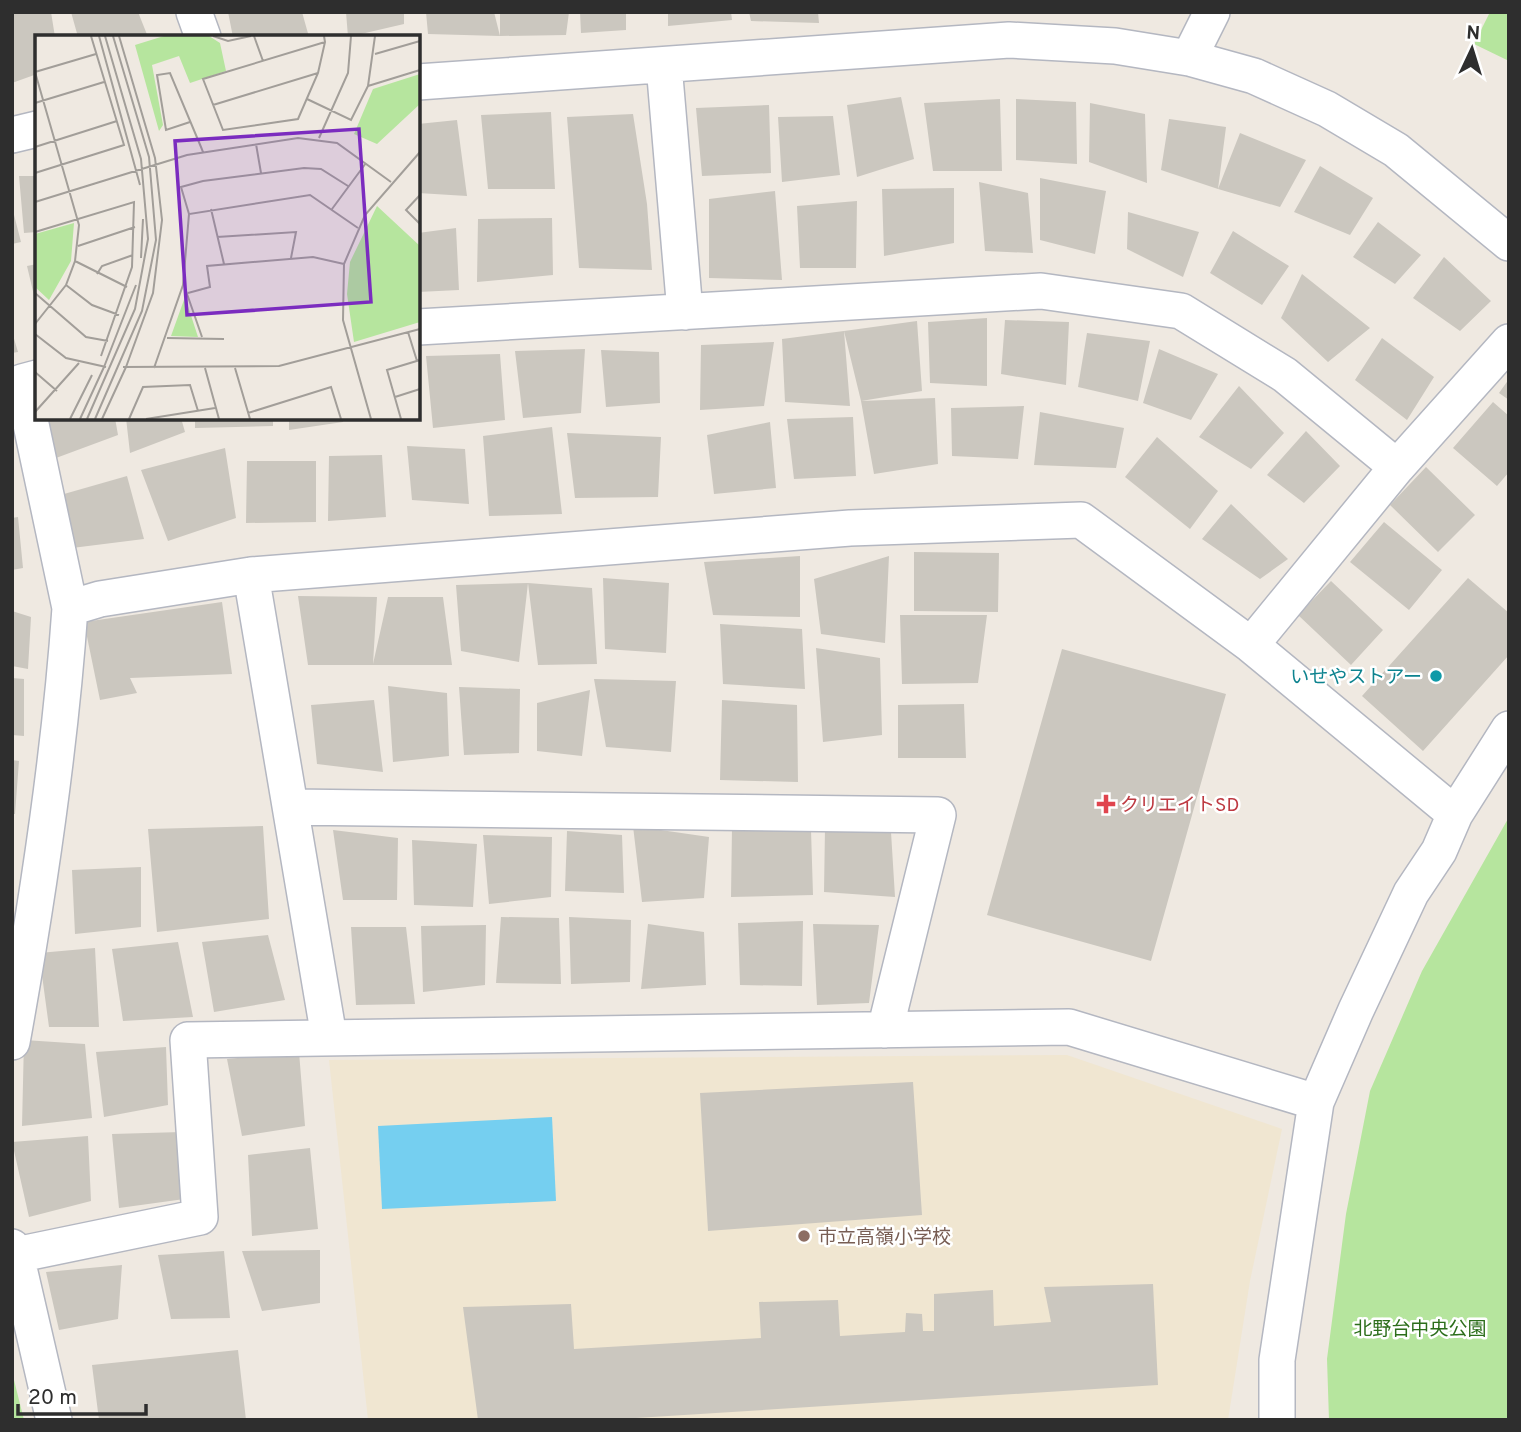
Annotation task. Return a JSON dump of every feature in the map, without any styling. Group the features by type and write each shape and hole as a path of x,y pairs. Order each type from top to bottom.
{"street":[{"path":"194,12 202,35"},
{"path":"1189,58 1212,12"},
{"path":"420,82 1009,40 1115,46 1189,58 1254,76 1327,109 1396,150 1509,243"},
{"path":"664,65 685,312"},
{"path":"12,135 35,129"},
{"path":"420,327 1041,291 1181,311 1285,375 1397,467"},
{"path":"1251,645 1397,467 1509,342"},
{"path":"12,1042 52,805 64,702 70,608 22,382 35,379"},
{"path":"70,608 100,599 251,575 850,528 1080,520 1251,645 1455,814"},
{"path":"251,575 329,1037"},
{"path":"1276,1420 1277,1360 1316,1102 1411,893 1439,851 1455,814 1509,729"},
{"path":"290,807 938,815 885,1030"},
{"path":"54,1420 14,1251 200,1217 188,1040 1069,1027 1316,1102"}],"shaded area":[{"name":"市立高嶺小学校","path":"1067,1055 1282,1129 1250,1281 1228,1420 368,1420 329,1060"}],"green space":[{"path":"1490,12 1509,12 1509,61 1474,44"},
{"name":"北野台中央公園","path":"1509,817 1509,1420 1329,1420 1327,1359 1346,1214 1370,1091 1422,971"},
{"path":"12,1372 24,1420 12,1420"}],"water":[{"path":"552,1117 556,1201 382,1209 378,1126"}],"building":[{"path":"12,12 51,12 55,35 35,35 35,75 12,83"},
{"path":"71,12 138,12 147,35 77,35"},
{"path":"228,12 302,12 308,35 233,35"},
{"path":"346,12 404,12 404,24 348,35"},
{"path":"426,12 494,12 500,36 428,34"},
{"path":"500,12 569,12 566,35 500,36"},
{"path":"580,12 626,12 626,30 581,33"},
{"path":"668,12 731,12 732,20 668,26"},
{"path":"749,12 818,12 819,23 751,21"},
{"path":"901,97 914,159 857,177 847,105"},
{"path":"1000,99 1002,171 933,171 924,103"},
{"path":"1016,99 1076,102 1077,164 1016,160"},
{"path":"1090,103 1145,114 1147,183 1089,162"},
{"path":"769,105 771,173 702,176 696,108"},
{"path":"551,112 555,189 488,189 481,115"},
{"path":"633,114 647,204 652,270 579,268 567,117"},
{"path":"833,116 840,175 782,182 778,117"},
{"path":"1169,119 1226,127 1218,189 1161,170"},
{"path":"457,120 467,196 420,193 420,124"},
{"path":"1240,133 1306,160 1280,207 1218,189"},
{"path":"1320,166 1373,198 1350,235 1294,212"},
{"path":"19,176 35,176 35,232 24,233"},
{"path":"1040,178 1106,191 1095,254 1040,240"},
{"path":"979,182 1028,193 1033,253 985,251"},
{"path":"954,188 954,243 884,256 882,189"},
{"path":"775,191 782,280 709,278 709,199"},
{"path":"857,201 856,268 800,268 797,206"},
{"path":"12,207 21,242 12,244"},
{"path":"1128,212 1199,232 1183,277 1127,249"},
{"path":"552,218 553,275 477,282 478,219"},
{"path":"1378,222 1421,255 1395,284 1353,257"},
{"path":"456,228 459,290 420,292 420,233"},
{"path":"1233,231 1289,266 1262,305 1210,273"},
{"path":"1444,257 1491,301 1460,331 1413,298"},
{"path":"35,264 35,300 27,266"},
{"path":"1302,274 1370,328 1328,362 1281,318"},
{"path":"987,318 987,386 930,383 928,322"},
{"path":"1005,320 1069,322 1066,385 1001,374"},
{"path":"917,321 922,391 861,401 844,331"},
{"path":"844,331 850,406 785,402 782,339"},
{"path":"12,332 18,352 12,353"},
{"path":"1087,333 1150,341 1138,401 1078,387"},
{"path":"1382,338 1434,377 1407,420 1355,380"},
{"path":"774,342 764,406 700,410 701,345"},
{"path":"585,349 581,413 523,418 515,351"},
{"path":"1159,349 1218,374 1191,420 1143,403"},
{"path":"601,350 659,352 660,403 606,407"},
{"path":"500,354 505,420 433,428 426,356"},
{"path":"1509,379 1509,400 1499,393"},
{"path":"1239,386 1284,433 1251,469 1199,437"},
{"path":"935,398 938,464 874,474 861,401"},
{"path":"1493,402 1509,416 1509,472 1497,486 1453,448"},
{"path":"1024,406 1018,459 952,456 951,408"},
{"path":"1040,412 1124,428 1116,468 1034,465"},
{"path":"853,417 856,476 794,479 787,419"},
{"path":"48,420 115,420 118,435 56,458"},
{"path":"126,420 182,420 185,432 130,453"},
{"path":"195,420 273,420 273,426 195,428"},
{"path":"289,420 344,420 343,422 289,430"},
{"path":"770,422 776,488 714,494 707,435"},
{"path":"552,427 562,514 489,516 483,436"},
{"path":"1306,431 1340,466 1304,503 1267,475"},
{"path":"567,433 661,437 658,497 575,498"},
{"path":"1157,437 1218,491 1190,529 1125,477"},
{"path":"407,446 465,449 469,504 412,500"},
{"path":"225,448 236,518 168,541 141,470"},
{"path":"382,455 386,517 328,521 329,456"},
{"path":"247,461 316,461 316,522 246,523"},
{"path":"1426,467 1475,515 1438,552 1390,505"},
{"path":"127,476 144,539 64,549 57,496"},
{"path":"1231,504 1288,559 1260,579 1202,539"},
{"path":"18,517 23,568 12,570 12,518"},
{"path":"1384,522 1442,570 1409,610 1350,562"},
{"path":"914,552 999,553 998,612 914,611"},
{"path":"800,556 800,617 713,615 704,562"},
{"path":"889,556 885,643 821,634 814,579"},
{"path":"603,578 669,583 666,653 605,649"},
{"name":"いせやストアー","path":"1468,578 1509,613 1509,655 1423,751 1362,696"},
{"path":"1331,581 1383,630 1351,665 1298,615"},
{"path":"528,583 592,588 597,664 538,665"},
{"path":"528,583 519,662 461,651 456,585"},
{"path":"298,596 377,597 373,664 388,597 443,597 452,665 308,665"},
{"path":"222,602 232,674 130,678 137,693 100,700 84,622"},
{"path":"12,611 31,617 28,669 12,666"},
{"path":"900,615 987,615 978,683 902,684"},
{"path":"720,624 802,629 805,689 723,684"},
{"path":"816,648 880,658 882,735 823,742"},
{"name":"クリエイトSD","path":"1062,649 1226,694 1151,961 987,915"},
{"path":"12,678 24,679 24,736 12,735"},
{"path":"594,679 676,681 671,752 606,747"},
{"path":"388,686 447,693 449,756 393,762"},
{"path":"459,687 520,689 519,753 464,755"},
{"path":"590,690 582,756 537,751 537,703"},
{"path":"374,700 383,772 317,764 311,705"},
{"path":"722,700 797,705 798,782 720,780"},
{"path":"964,704 966,758 898,758 898,705"},
{"path":"12,760 19,761 15,814 12,814"},
{"path":"263,826 269,919 157,932 148,829"},
{"path":"633,826 709,837 704,898 642,902"},
{"path":"732,827 811,830 813,895 731,897"},
{"path":"825,828 891,832 895,897 824,892"},
{"path":"333,830 398,838 397,900 343,900"},
{"path":"567,831 622,835 624,893 565,891"},
{"path":"483,835 552,837 551,897 489,904"},
{"path":"412,840 477,844 473,907 414,905"},
{"path":"141,867 141,927 75,934 72,870"},
{"path":"501,917 559,918 561,984 496,983"},
{"path":"569,917 631,920 630,982 571,984"},
{"path":"803,921 802,986 740,985 738,923"},
{"path":"648,924 704,932 706,985 641,989"},
{"path":"813,924 879,925 869,1003 817,1005"},
{"path":"486,925 485,985 423,992 421,926"},
{"path":"351,927 406,927 415,1004 356,1005"},
{"path":"268,935 285,1000 214,1012 202,942"},
{"path":"178,942 193,1017 123,1021 112,949"},
{"path":"95,948 99,1027 49,1027 39,953"},
{"path":"24,1040 85,1044 92,1118 22,1126"},
{"path":"166,1047 168,1105 104,1117 96,1052"},
{"path":"299,1052 305,1126 242,1136 227,1059"},
{"path":"913,1082 922,1215 708,1231 700,1093"},
{"path":"182,1132 199,1197 119,1208 112,1134"},
{"path":"88,1136 91,1201 29,1217 12,1142"},
{"path":"310,1148 318,1229 252,1236 248,1155"},
{"path":"320,1250 320,1303 262,1311 242,1251"},
{"path":"224,1251 230,1318 171,1319 158,1255"},
{"path":"122,1265 118,1319 59,1330 46,1272"},
{"path":"1153,1284 1158,1385 604,1420 478,1420 463,1307 571,1304 574,1349 761,1338 759,1302 838,1300 840,1336 905,1332 906,1313 922,1314 923,1331 934,1331 934,1294 993,1290 994,1326 1051,1322 1044,1287"},
{"path":"238,1350 246,1420 99,1420 92,1365"}],"place":[{"name":"いせやストアー","path":"1436,676"},
{"name":"クリエイトSD","path":"1106,804"},
{"name":"市立高嶺小学校","path":"804,1236"}]}
